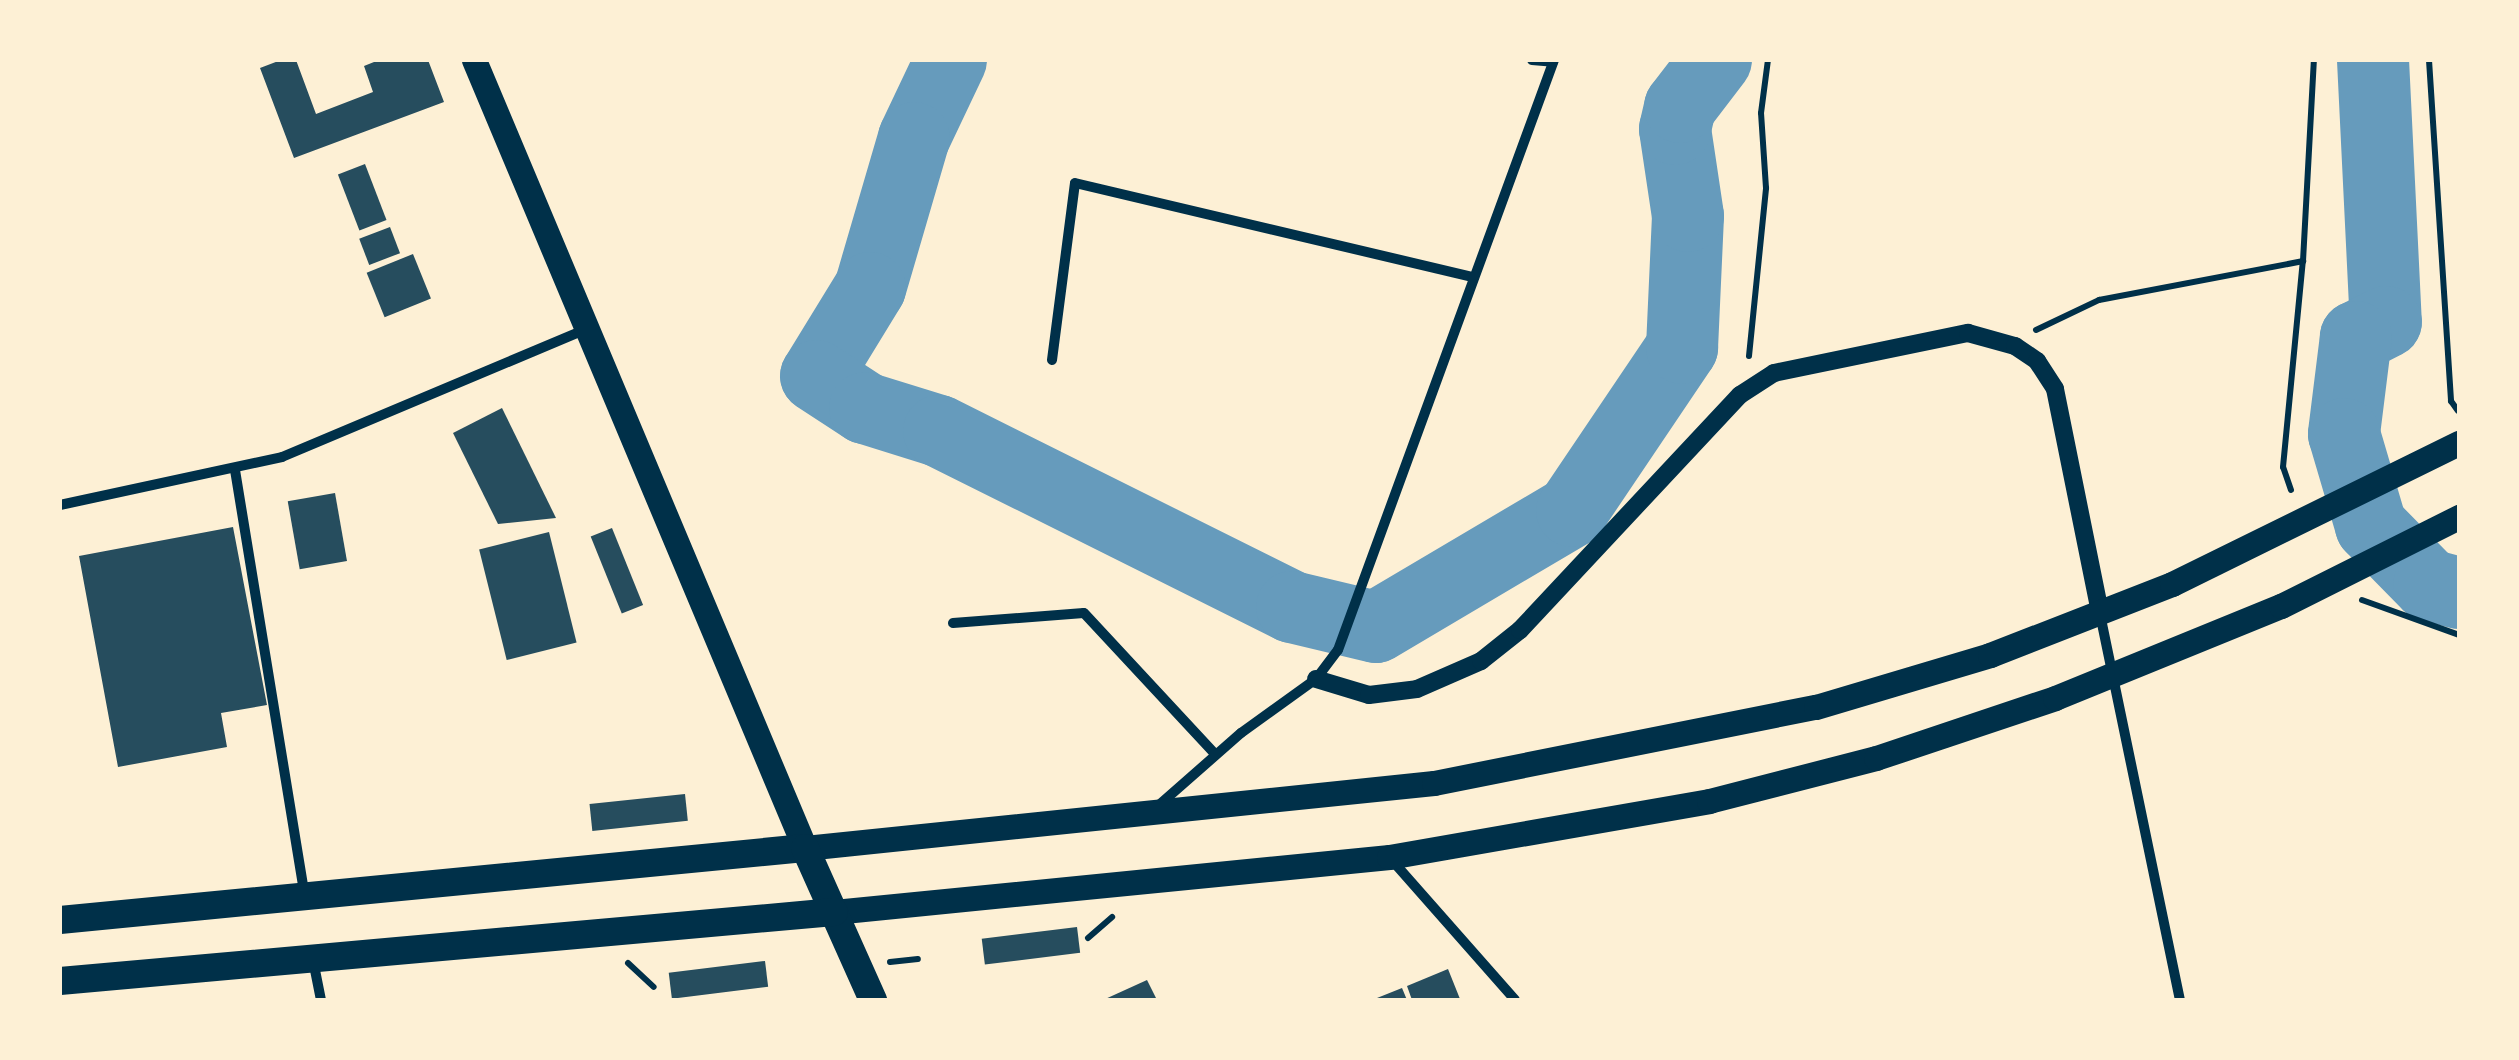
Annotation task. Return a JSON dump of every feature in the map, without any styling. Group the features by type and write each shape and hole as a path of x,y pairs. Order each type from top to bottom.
{"highway":[{"path":"60,920 805,848 873,1000"},
{"path":"60,981 834,912"}],"main road":[{"path":"474,60 584,330 805,848 1147,816 1434,783 1650,744 1909,682 2100,612 2314,518 2455,446"},
{"path":"834,912 1389,857 1790,782 1986,724 2113,676 2355,570 2459,517"}],"street":[{"path":"1147,816 1215,754 1316,679 1338,650 1354,595 1554,61 1532,60"},
{"path":"1052,360 1075,183 1474,277"},
{"path":"60,505 282,457 584,330"},
{"path":"1316,679 1369,695 1418,689 1480,661 1520,630 1740,395 1774,373 1968,333 2015,346 2037,361 2055,389 2180,1000"},
{"path":"235,470 304,898"},
{"path":"953,623 1084,614 1215,754"},
{"path":"1389,857 1515,1000"},
{"path":"313,959 322,1000"}],"path":[{"path":"1740,395 1758,313 1766,188 1762,77 1768,60"},
{"path":"2314,60 2303,261 2282,467 2314,518"},
{"path":"2430,60 2451,400 2459,413"},
{"path":"2015,346 2070,309 2099,300 2303,261"},
{"path":"2355,570 2364,604 2459,635"},
{"path":"1088,938 1120,910"},
{"path":"620,956 654,988"}],"building":[{"path":"281,60 296,60 316,114 373,92 364,66 379,60 428,60 444,102 294,158 260,68"},
{"path":"365,164 387,220 359,230 338,174"},
{"path":"390,227 400,253 369,265 359,239"},
{"path":"413,254 431,299 385,317 367,273"},
{"path":"502,408 556,518 498,524 453,433"},
{"path":"335,493 347,561 300,569 288,501"},
{"path":"233,527 267,705 221,713 227,747 118,767 79,556"},
{"path":"612,528 643,605 622,614 591,537"},
{"path":"549,532 577,643 507,660 479,549"},
{"path":"685,794 688,821 592,831 590,804"},
{"path":"1077,927 1080,953 985,965 982,939"},
{"path":"765,961 768,987 672,999 669,973"},
{"path":"1448,969 1460,999 1412,1000 1407,986"},
{"path":"1147,980 1157,1000 1103,1000"},
{"path":"1402,988 1407,1000 1372,1000"}],"waterway":[{"path":"951,60 914,138 870,288 816,376 865,408 939,431 1292,607 1376,627 1572,511 1682,348 1688,216 1675,129 1680,107 1716,60"},
{"path":"2373,60 2386,322 2356,337 2344,434 2371,526 2429,585 2459,593"}]}
